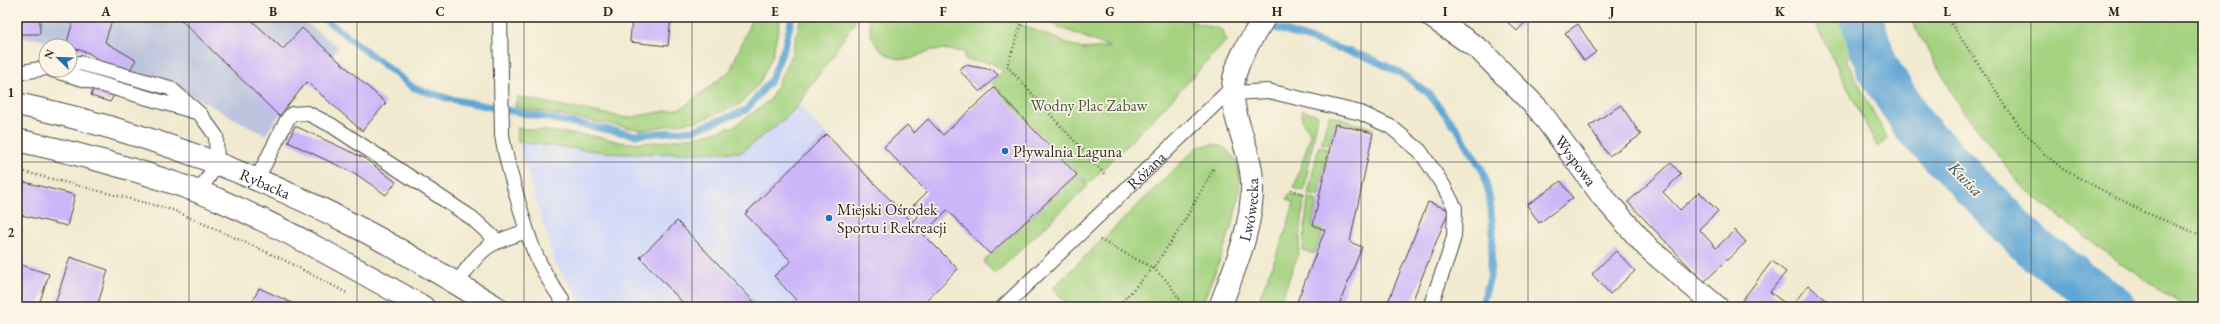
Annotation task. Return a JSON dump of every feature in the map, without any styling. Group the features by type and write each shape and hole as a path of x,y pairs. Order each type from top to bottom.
{"main road":[{"path":"1233,90 1236,71 1246,49 1265,17"},
{"name":"Wyspowa","path":"1432,17 1480,50 1539,110 1603,197 1648,248 1716,307"},
{"name":"Lwówecka","path":"1220,307 1239,257 1252,199 1252,180 1249,159 1233,90"},
{"name":"Rybacka","path":"17,104 93,122 171,146 257,179 358,227 496,307"},
{"name":"Rybacka","path":"17,140 56,149 198,193 286,231 335,256 423,307"}],"lane":[{"path":"500,17 502,135 525,232 541,269 562,300"},
{"path":"78,63 170,88 200,114 216,136 218,164 198,193"},
{"path":"17,73 38,69"},
{"path":"78,78 200,114"},
{"path":"1233,90 1268,91 1362,113 1391,127 1420,151 1443,184 1455,208 1454,236 1450,254 1430,307"},
{"name":"Różana","path":"1004,307 1233,90"},
{"path":"257,179 287,120 292,114 306,113 331,125 472,218 496,240"},
{"path":"456,284 483,249 496,240 525,232"}],"path":[{"path":"1947,17 2019,126 2043,153 2064,170 2144,212 2203,236"},
{"path":"1024,18 1007,66 1106,176"},
{"path":"1117,307 1153,268 1179,230 1214,168"},
{"path":"17,170 173,210 282,259 353,296"},
{"path":"1291,190 1306,195"},
{"path":"1099,240 1153,268 1166,280 1185,307"}],"shaded area":[{"path":"17,17 74,17 68,38 38,38 38,39 17,38"},
{"path":"113,17 298,17 339,47 278,117 265,135 167,82 129,71 136,60 105,43"},
{"path":"798,105 958,269 919,307 585,307 555,263 518,142 622,154 742,152 786,118"}],"green space":[{"path":"753,17 781,17 772,57 759,84 739,105 697,121 641,130 515,107 517,97 627,118 682,108 730,71"},
{"path":"801,17 858,17 798,105 786,118 742,152 622,154 518,142 517,128 593,136 625,143 661,142 699,136 735,126 770,100 793,51"},
{"name":"Wodny Plac Zabaw","path":"870,17 1002,17 1082,49 1109,47 1034,17 1150,17 1182,19 1223,30 1226,41 1159,113 1088,184 992,84 1003,70 991,63 965,60 965,52 949,50 937,49 910,59 893,57 885,53 874,42 871,34"},
{"path":"1812,17 1837,17 1854,53 1846,60 1887,138 1878,148"},
{"path":"1909,17 2203,17 2203,307 2186,307 2121,264 2022,187 1963,111"},
{"path":"1302,110 1318,115 1304,191 1294,188 1310,137 1309,130 1302,122"},
{"path":"1329,115 1374,129 1334,123 1329,145 1321,143"},
{"path":"1214,144 1222,147 1232,155 1238,166 1240,181 1234,217 1228,237 1201,307 1070,307 1053,288 1193,151 1199,147"},
{"path":"1319,146 1328,149 1318,197 1308,194"},
{"path":"1077,175 1088,186 995,274 983,262"},
{"path":"1290,193 1304,198 1299,251 1279,307 1256,307 1284,236 1294,203 1287,199"},
{"path":"1308,197 1317,201 1312,225 1323,231 1314,254 1303,250"}],"building":[{"path":"17,17 40,17 40,34 17,34"},
{"path":"74,17 113,17 105,42 136,60 129,71 167,82 161,106 115,94 110,102 91,96 101,62 89,53 78,50 78,38 68,38"},
{"path":"178,17 248,17 283,49 302,28 386,103 362,131 307,82 279,116"},
{"path":"632,17 671,17 668,46 630,42"},
{"path":"1502,17 1530,17 1517,31"},
{"path":"1578,24 1596,52 1584,61 1565,33"},
{"path":"965,65 993,70 998,75 980,92 959,70"},
{"path":"994,88 1077,175 990,254 947,210 923,234 958,269 919,307 788,307 796,300 774,276 791,261 745,214 826,134 912,222 921,213 913,206 927,192 884,147 907,125 914,133 928,119 943,135"},
{"path":"1621,105 1641,135 1609,156 1589,126"},
{"path":"1335,124 1373,133 1350,242 1362,247 1338,307 1295,307 1325,230 1313,225"},
{"path":"295,126 364,158 396,182 386,195 356,174 288,142"},
{"path":"1671,163 1681,174 1663,192 1680,210 1699,192 1718,211 1699,229 1716,248 1735,230 1746,242 1704,282 1628,202"},
{"path":"17,180 75,195 67,226 17,214"},
{"path":"1561,181 1573,198 1539,223 1527,205"},
{"path":"1428,202 1449,210 1410,307 1386,307"},
{"path":"677,221 759,307 687,307 640,257"},
{"path":"17,227 22,228 17,243"},
{"path":"1616,251 1635,271 1610,294 1592,274"},
{"path":"70,257 108,270 97,307 54,307"},
{"path":"1772,261 1786,272 1770,292 1790,307 1737,307"},
{"path":"18,264 49,274 38,307 17,307"},
{"path":"1808,285 1830,303 1827,307 1791,307"},
{"path":"259,288 301,307 250,307"}],"waterway":[{"path":"322,17 414,88 450,99 635,135 694,130 746,110 771,80 785,46 792,17"},
{"path":"1241,17 1369,58 1399,72 1428,93 1458,130 1484,173 1490,200 1493,232 1490,278 1481,307"},
{"name":"Kwisa","path":"1861,17 1877,67 1915,127 2031,246 2115,307"}],"place":[{"name":"Pływalnia Laguna","path":"1005,151"},
{"name":"Miejski Ośrodek Sportu i Rekreacji","path":"829,218"}]}
